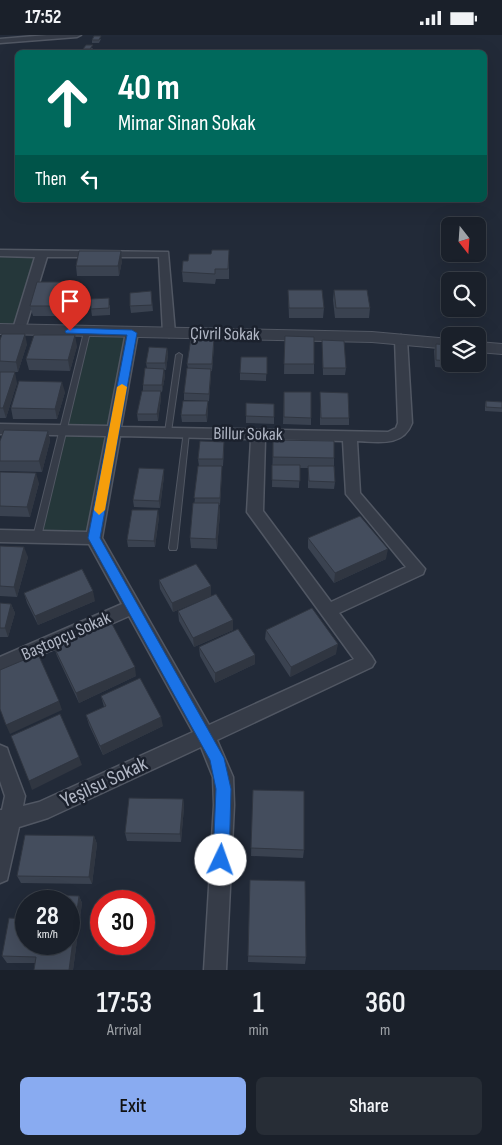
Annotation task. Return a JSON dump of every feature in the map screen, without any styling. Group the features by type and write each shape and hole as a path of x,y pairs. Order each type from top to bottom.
{"street":[{"path":"0,41 77,35"},
{"path":"0,253 164,254 169,333"},
{"path":"19,329 42,253"},
{"name":"Çivril Sokak","path":"0,329 402,339 441,343"},
{"path":"132,333 94,538 205,735 217,758 223,777 224,805 215,970"},
{"name":"Billur Sokak","path":"0,429 390,437 404,428 402,339"},
{"path":"486,348 502,349"},
{"path":"258,434 255,512 328,611 417,569 353,494 350,437"},
{"path":"0,536 94,538"},
{"name":"Baştopçu Sokak","path":"0,665 133,607"},
{"name":"Yeşilsu Sokak","path":"5,820 41,811 366,662 328,611"},
{"path":"0,755 15,796 5,820 0,873"}],"lane":[{"path":"37,537 87,332"},
{"path":"168,432 179,355"},
{"path":"173,548 186,433"}],"shaded area":[{"path":"0,253 42,253 19,329 0,329"},
{"path":"87,332 132,332 94,538 37,537"}],"building":[{"path":"94,36 101,36 99,40 92,40"},
{"path":"86,45 93,45 90,49 83,49"},
{"path":"212,250 229,250 228,269 215,269 215,274 182,272 183,261 188,261 189,254 211,254"},
{"path":"79,251 121,251 118,266 76,266"},
{"path":"37,282 67,282 61,306 30,306"},
{"path":"288,290 322,290 324,308 289,308"},
{"path":"334,290 367,290 370,308 336,308"},
{"path":"151,291 152,305 130,306 130,293"},
{"path":"109,298 109,308 91,309 91,299"},
{"path":"2,334 25,334 16,362 0,361 0,340"},
{"path":"34,335 75,335 68,360 26,359"},
{"path":"285,336 314,337 314,364 284,364"},
{"path":"191,338 214,338 212,364 187,364"},
{"path":"322,340 344,341 346,368 323,368"},
{"path":"436,344 441,344 441,360 436,360"},
{"path":"149,347 167,348 165,363 146,363"},
{"path":"241,357 267,357 267,374 240,373"},
{"path":"145,368 164,369 162,385 143,385"},
{"path":"187,368 211,369 209,394 184,393"},
{"path":"0,372 15,372 3,408 0,408"},
{"path":"19,381 62,382 55,409 11,408"},
{"path":"142,391 161,391 157,414 137,414"},
{"path":"284,392 311,392 311,418 284,417"},
{"path":"320,392 348,393 349,418 321,418"},
{"path":"183,401 208,401 206,415 181,415"},
{"path":"486,401 502,402 502,408 486,407"},
{"path":"246,403 274,404 274,417 246,416"},
{"path":"4,430 48,431 39,461 0,461 0,441"},
{"path":"273,440 334,441 334,458 273,457"},
{"path":"200,441 224,442 223,459 198,459"},
{"path":"272,465 300,465 300,481 272,480"},
{"path":"198,466 222,466 220,498 194,498"},
{"path":"308,466 334,466 335,482 309,481"},
{"path":"139,468 164,469 159,501 133,500"},
{"path":"0,472 36,473 27,507 0,506"},
{"path":"193,503 219,503 216,539 190,538"},
{"path":"132,510 158,510 154,541 127,540"},
{"path":"360,516 388,549 335,573 308,538"},
{"path":"0,546 24,547 14,587 0,586"},
{"path":"196,564 211,586 172,603 159,580"},
{"path":"82,569 93,591 35,616 24,593"},
{"path":"216,594 233,620 193,638 178,611"},
{"path":"0,603 11,604 5,628 0,628"},
{"path":"312,608 338,644 291,667 266,630"},
{"path":"111,622 135,667 76,693 54,647"},
{"path":"238,629 255,655 215,673 199,647"},
{"path":"38,654 59,701 6,725 0,709 0,670"},
{"path":"140,678 161,717 100,746 86,715 106,706 101,696"},
{"path":"60,714 79,757 29,781 11,736"},
{"path":"253,790 304,791 304,850 251,848"},
{"path":"129,798 183,799 180,834 125,833"},
{"path":"25,835 94,836 89,877 17,876"},
{"path":"250,880 305,881 306,957 248,956"},
{"path":"9,918 15,918 15,955 71,955 69,970 34,970 36,957 2,956"}],"slow traffic":[{"path":"99,510 122,387"}],"route":[{"path":"70,331 132,333 94,538 217,758 223,777 224,789 221,860"}]}
